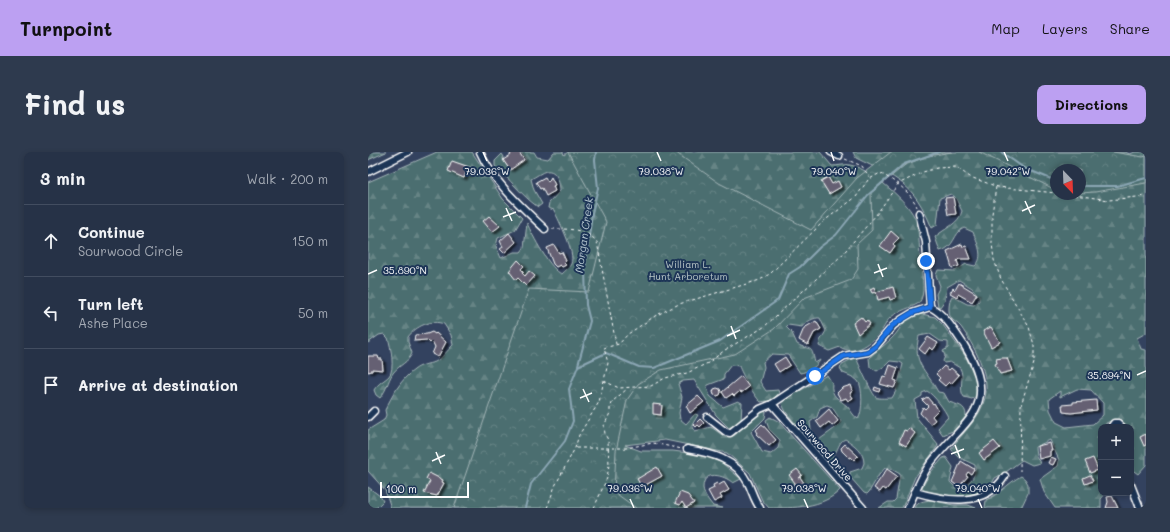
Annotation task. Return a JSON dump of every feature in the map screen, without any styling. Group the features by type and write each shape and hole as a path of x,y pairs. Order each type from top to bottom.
{"street":[{"path":"368,172 408,152"},
{"path":"480,152 489,169 545,229"},
{"path":"831,152 839,156"},
{"path":"919,213 926,242 930,307"},
{"path":"708,417 726,432 730,433 760,409 772,404 844,356 868,352 876,346 892,326 912,313 930,307 936,310 955,330 970,355 977,373 980,388 979,404 964,428 930,465 920,481 908,508"},
{"name":"Sourwood Drive","path":"772,404 863,508"},
{"path":"368,417 374,410"},
{"path":"687,450 715,454 735,466 744,476 760,508"},
{"path":"915,492 938,499 971,500 987,494 999,486 1005,476"},
{"path":"1134,493 1140,508"}],"path":[{"path":"839,156 862,166 871,178"},
{"path":"604,381 619,388 651,386 665,378 687,373 708,363 764,327 841,256 876,215 898,184 923,172 937,168 956,167 970,177 996,186 1050,192"},
{"path":"547,508 555,486 575,448 579,435 599,402 608,363 604,348 619,344 628,334 655,316 679,304 760,280 771,274 824,221 856,197 871,178 880,173 898,184 916,204 919,213"},
{"path":"996,186 992,214 992,243 994,260 1002,279 1029,327 1034,345 1034,363 1022,405 1020,471"},
{"path":"1086,197 1108,200 1146,196"},
{"path":"545,229 582,231 592,236 597,242 599,262 614,323 617,345"},
{"path":"594,508 607,478 609,465 604,426 610,413 610,408 613,401 628,388"},
{"path":"575,448 608,449 653,444 687,450"}],"green space":[{"path":"368,152 386,152 368,160"},
{"path":"437,152 472,152 503,199 522,218 515,230 498,238 496,246 501,258 514,252 521,252 524,248 527,223 547,260 562,274 571,264 572,259 563,229 554,210 548,208 549,203 560,191 557,177 553,172 546,171 531,179 534,190 542,204 538,207 495,166 495,161 502,154 504,157 503,159 510,171 526,160 521,152 534,152 537,157 548,159 554,152 563,152 564,155 568,152 820,152 832,166 850,165 858,168 868,172 888,187 906,205 916,221 923,285 919,303 891,317 874,339 858,349 846,350 840,347 829,351 819,346 820,341 826,331 820,318 810,320 802,327 788,325 786,327 792,333 797,344 810,349 815,363 820,360 819,363 812,369 800,373 788,355 772,354 763,362 764,367 760,382 766,391 778,390 779,393 772,400 761,402 749,386 739,366 731,365 724,374 724,379 708,385 707,388 710,396 723,407 738,401 742,403 741,421 729,428 716,415 694,380 683,381 678,384 682,397 679,413 680,419 686,424 695,414 698,415 692,425 695,431 711,427 725,437 733,436 736,435 752,417 763,411 766,412 765,418 751,432 762,452 771,454 778,448 780,440 769,429 766,420 770,417 778,421 840,490 833,496 816,504 788,508 769,508 762,500 750,473 727,453 665,440 625,445 641,451 673,451 703,455 722,463 741,479 733,483 720,476 710,476 706,478 703,488 708,500 713,506 723,508 391,508 385,490 368,471 368,430 384,420 386,415 385,410 397,388 409,374 416,368 437,361 453,345 451,335 444,324 434,322 424,324 419,327 408,337 408,342 412,353 411,356 393,373 385,391 380,398 376,395 374,390 391,373 392,363 388,338 384,334 379,335 368,343 368,182"},
{"name":"William L. Hunt Arboretum","path":"568,152 675,152 719,183 811,230 857,178 891,152 952,152 928,156 905,165 871,193 872,230 857,244 858,269 851,280 804,298 774,329 735,354 661,370 638,384 627,400 616,451 614,492 636,508 454,508 529,289 589,292 606,222"},
{"path":"853,152 1125,152 1130,154 1135,152 1146,152 1146,333 1137,338 1141,349 1146,350 1146,465 1138,474 1134,471 1134,424 1116,424 1111,421 1106,424 1098,424 1098,496 1104,496 1101,499 1101,508 1055,508 1044,492 1040,479 1058,466 1059,460 1050,440 1035,447 1036,456 1040,463 1032,465 1022,460 995,478 990,487 974,495 962,498 923,490 922,487 931,472 943,458 946,457 953,467 950,482 956,488 961,488 968,483 975,473 975,465 958,457 951,449 975,419 983,406 986,389 985,380 980,361 971,342 961,327 951,318 949,309 952,296 967,304 974,305 979,301 979,296 972,288 959,280 947,287 945,300 940,307 938,306 936,294 940,286 936,275 938,270 955,271 966,264 975,266 978,262 980,254 973,232 964,228 960,230 949,247 940,251 935,237 955,223 962,211 955,197 951,194 940,198 937,225 932,228 925,213 911,191 883,171 856,158","holes":["1077,389 1091,390 1103,403 1103,415 1093,424 1066,427 1056,422 1050,410 1049,399 1060,391 1060,397"]},
{"path":"979,152 1113,152 1143,157 1146,156 1146,183 1086,193 1086,164 1050,164 1050,187"},
{"path":"922,314 935,317 943,325 966,357 976,380 976,396 972,399 964,397 962,394 962,375 960,368 950,362 944,363 943,361 945,356 943,351 948,348 948,342 940,341 930,334 919,336 917,353 921,366 938,392 944,393 949,402 963,408 966,412 966,416 955,430 943,435 938,428 948,417 939,403 927,391 922,393 922,396 915,400 917,418 938,444 937,447 915,477 902,508 879,508 888,502 893,502 896,499 900,474 891,469 885,468 869,492 867,494 864,493 850,477 850,472 862,468 864,463 862,455 852,443 845,439 843,440 833,455 834,466 823,457 816,447 816,442 838,426 841,421 832,407 827,405 820,408 817,417 810,422 812,436 811,438 807,438 786,412 782,404 786,399 827,375 832,383 832,391 834,394 858,419 862,406 860,384 855,378 843,373 840,368 844,363 856,357 874,395 879,398 892,398 896,391 903,364 900,362 890,361 877,371 870,367 869,358 895,335 906,321"},
{"path":"1021,476 1028,484 1028,493 1021,508 985,508 986,500 996,495"},
{"path":"368,487 380,496 383,501 376,508 368,508"},
{"path":"931,500 953,505 968,505 976,508 915,508 924,501"}],"building":[{"path":"509,152 519,152 524,160 510,170 503,160 511,155"},
{"path":"452,161 472,168 469,175 466,173 464,178 448,171"},
{"path":"545,177 548,182 551,177 555,185 553,186 555,191 546,196 542,188 540,189 536,182"},
{"path":"828,177 832,184 838,181 841,187 829,194 821,181"},
{"path":"953,197 956,214 948,215 945,198"},
{"path":"489,216 500,226 492,232 483,221"},
{"path":"891,231 899,238 893,244 895,246 890,253 880,246"},
{"path":"509,233 516,242 504,253 500,249 503,247 500,241"},
{"path":"962,244 963,247 966,246 971,259 959,259 957,261 959,266 952,268 947,251"},
{"path":"554,245 559,253 562,252 566,261 564,263 566,265 562,267 560,265 556,267 553,264 547,248"},
{"path":"518,260 524,266 521,269 525,276 529,271 535,276 526,286 518,278 516,280 509,271"},
{"path":"959,283 977,294 972,302 958,294 957,297 950,293 953,288 955,290"},
{"path":"874,287 876,292 872,293 870,289"},
{"path":"893,287 896,298 890,300 889,297 878,300 876,292"},
{"path":"861,317 865,322 867,320 870,324 858,334 853,323"},
{"path":"816,321 821,329 814,333 808,345 799,340 804,328"},
{"path":"991,327 1000,342 991,347 983,331"},
{"path":"432,332 435,334 436,333 446,342 438,357 432,354 435,347 432,341 430,343 427,340 414,341 415,335"},
{"path":"928,337 938,343 933,350 930,347 925,354 919,349"},
{"path":"368,356 378,356 379,359 382,359 383,370 372,369 372,371 368,372"},
{"path":"785,357 790,365 779,372 774,364"},
{"path":"1007,358 1012,371 1000,374 995,364 997,363 996,359"},
{"path":"890,365 898,368 894,380 897,381 894,388 880,384 883,376 886,377"},
{"path":"944,366 949,370 951,368 959,375 951,384 949,382 945,386 938,380 940,378 936,374"},
{"path":"741,376 749,387 741,393 740,391 734,396 732,394 726,398 722,392"},
{"path":"851,385 853,391 850,393 853,398 848,401 846,398 841,400 837,393 842,388"},
{"path":"875,387 880,389 879,392 874,390"},
{"path":"717,388 720,389 720,395 717,396 714,395 713,392 714,389"},
{"path":"698,396 704,402 690,413 686,406"},
{"path":"927,397 933,404 934,403 938,410 932,416 935,420 930,424 920,413 923,407 925,409 928,406 922,400"},
{"path":"1096,400 1097,410 1071,413 1063,412 1062,405 1073,404 1073,402"},
{"path":"653,404 662,405 661,415 653,414"},
{"path":"829,409 838,421 832,426 829,422 821,428 816,421"},
{"path":"700,419 704,423 700,427 698,425 696,427 694,425"},
{"path":"762,424 776,440 769,446 756,434 758,433 756,430"},
{"path":"909,428 915,433 906,446 899,442 904,430 907,431"},
{"path":"1146,434 1146,445 1144,446 1140,437"},
{"path":"994,441 1000,448 984,460 979,453"},
{"path":"1050,443 1052,451 1050,451 1050,456 1039,459 1037,446"},
{"path":"845,444 858,456 854,460 851,457 849,458 842,451 841,448"},
{"path":"1051,457 1056,459 1053,465 1048,463"},
{"path":"1093,458 1098,470 1090,473 1085,461"},
{"path":"961,461 974,469 971,474 968,472 966,475 968,476 959,487 952,482"},
{"path":"657,467 662,476 642,487 637,479"},
{"path":"797,469 802,475 798,478 800,477 804,483 795,489 792,485 795,483 789,475"},
{"path":"887,469 897,476 886,490 883,488 880,492 874,488"},
{"path":"429,473 443,480 442,482 444,483 437,496 424,493 430,481 426,479"},
{"path":"1090,475 1093,481 1085,484 1083,478"},
{"path":"724,482 729,490 720,495 722,498 714,502 708,491 714,488 713,485 717,483 719,485"},
{"path":"680,492 688,495 694,503 686,508 682,502 680,505 675,503"},
{"path":"1112,496 1118,508 1106,508 1108,502 1107,497"}],"waterway":[{"name":"Morgan Creek","path":"578,365 590,321 586,305 585,268 592,213 598,188 595,160 596,152"},
{"name":"Morgan Creek","path":"525,508 531,484 565,441 573,421 569,389 578,366 606,353 639,367 654,368 720,341 778,300 789,274 800,267 820,247 836,235 868,195 904,164 939,152"},
{"name":"Morgan Creek","path":"1001,152 1024,168 1050,179"},
{"name":"Morgan Creek","path":"1086,186 1117,186 1146,178"}],"route":[{"path":"815,376 844,356 868,352 884,338 892,326 912,313 930,307 926,261"}]}
